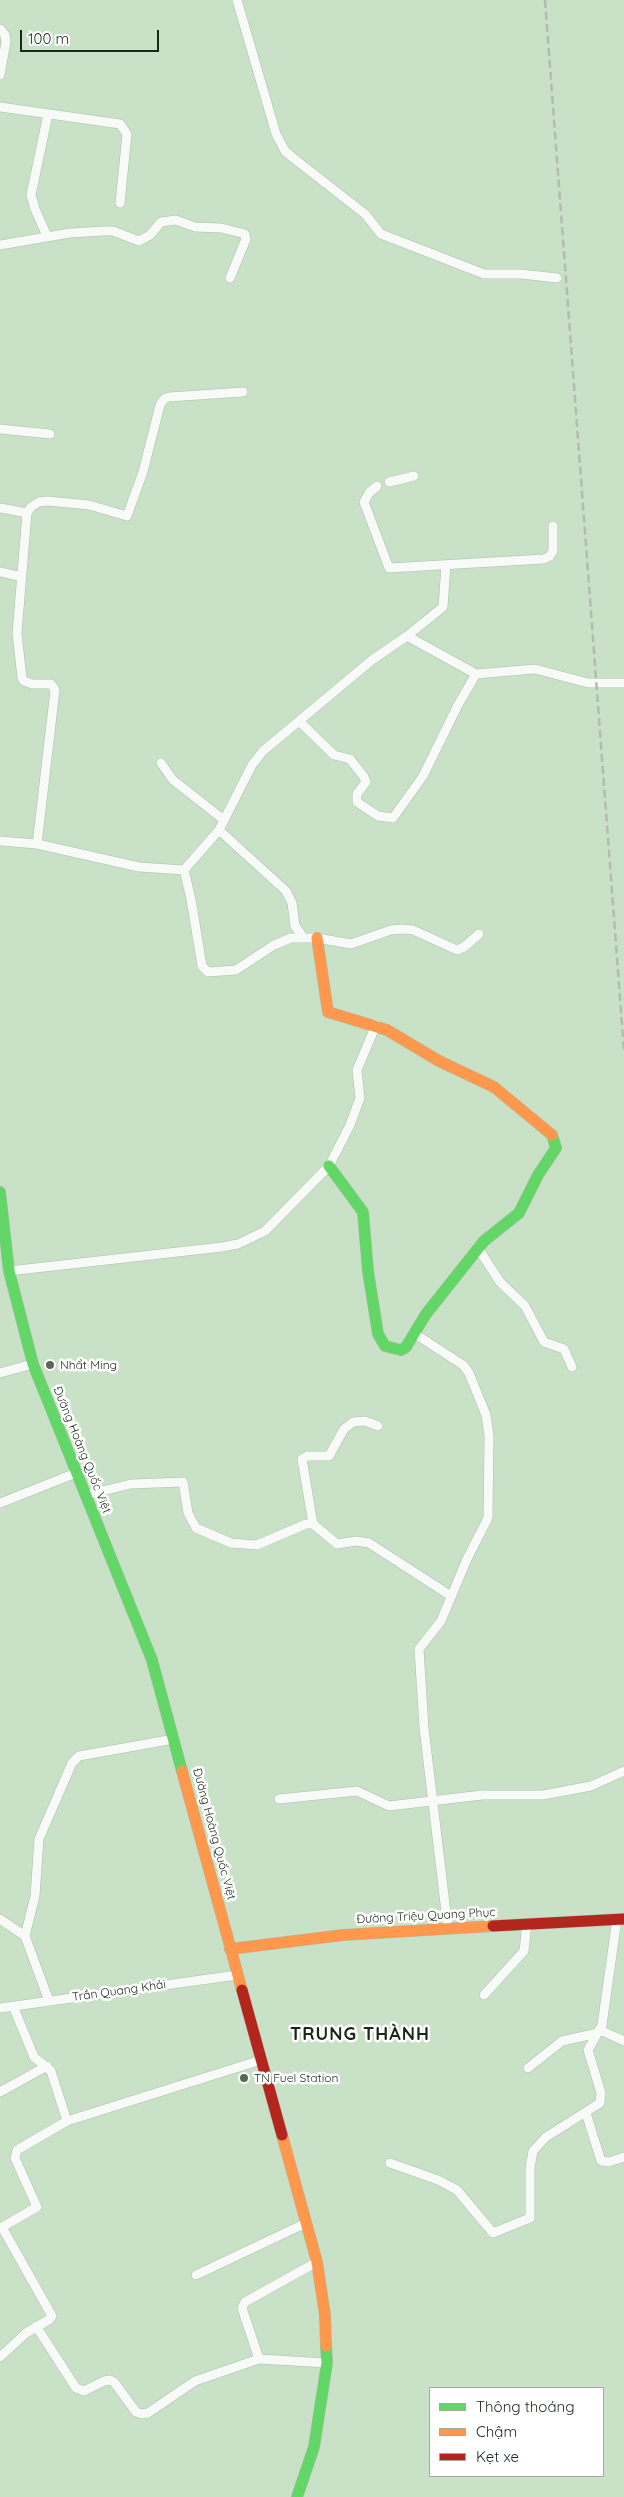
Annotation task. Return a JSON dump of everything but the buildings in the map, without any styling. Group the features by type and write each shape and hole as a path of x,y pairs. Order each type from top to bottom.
{"main road":[{"path":"317,938 328,1012 376,1025 398,1035 439,1061 494,1087 554,1138 556,1148 538,1175 519,1213 478,1248 426,1314 406,1347 400,1350 392,1350 381,1341 368,1271 363,1212 329,1166"},
{"name":"Đường Hoàng Quốc Việt","path":"0,1192 8,1271 33,1364 152,1660 316,2262 325,2315 327,2364 314,2447 297,2497"},
{"name":"Đường Triệu Quang Phục","path":"230,1949 343,1935 621,1919"}],"street":[{"path":"237,0 276,134 285,151 365,214 381,234 484,274 521,274 557,278"},
{"path":"0,29 6,42 0,76"},
{"path":"0,107 120,124 124,127 127,134 120,203"},
{"path":"47,236 31,195 48,114"},
{"path":"0,245 47,236 113,231 138,241 150,235 161,222 168,220 195,227 241,231 245,234 246,239 230,278"},
{"path":"37,844 55,690 51,684 32,684 24,681 22,678 17,633 27,513 31,507 39,502 48,501 90,505 127,516 143,472 160,405 164,400 170,397 243,392"},
{"path":"0,429 50,434"},
{"path":"389,482 414,476"},
{"path":"377,486 369,493 364,502 387,565 394,568 544,559 550,556 553,551 553,526"},
{"path":"0,508 27,513"},
{"path":"184,870 219,830 257,758 372,660 407,636 443,607 446,565"},
{"path":"0,572 22,577"},
{"path":"407,636 476,674 535,669 588,683 624,682"},
{"path":"299,721 334,755 350,759 364,777 366,782 357,794 357,802 378,816 393,818 423,776 458,705 476,674"},
{"path":"161,763 173,780 224,820"},
{"path":"219,830 286,891 292,903 295,926 303,937"},
{"path":"0,842 37,844 126,865 184,870"},
{"path":"184,870 204,970 236,970 274,944 291,938 317,938 351,944 392,930 403,929 413,930 457,950 464,947 479,934"},
{"path":"8,1271 238,1244 253,1239 276,1222 329,1166 350,1125 360,1098 357,1070 376,1025"},
{"path":"478,1248 500,1282 525,1306 544,1342 564,1349 572,1367"},
{"path":"415,1334 463,1365 469,1373 488,1425 490,1511 437,1628 419,1650 424,1728 448,1930"},
{"path":"0,1372 33,1364"},
{"path":"378,1426 366,1421 353,1422 344,1429 329,1456 308,1456 302,1459 313,1524 336,1544 356,1541 369,1543 452,1596"},
{"path":"0,1503 76,1473"},
{"path":"86,1495 131,1484 183,1482 188,1513 196,1528 231,1543 244,1545 257,1545 306,1524 313,1524"},
{"path":"49,2001 25,1936 34,1896 39,1838 74,1760 79,1756 174,1739"},
{"path":"279,1800 348,1790 365,1794 389,1806 482,1794 543,1796 596,1784 624,1771"},
{"path":"0,1919 25,1936"},
{"path":"390,2163 438,2180 457,2190 491,2231 497,2233 530,2218 530,2168 534,2152 546,2136 596,2107 602,2098 588,2056 590,2044 599,2032 621,1919"},
{"path":"484,1995 524,1951 527,1924"},
{"name":"Trần Quang Khải","path":"0,2008 238,1975"},
{"path":"13,2006 34,2057 51,2071 67,2121"},
{"path":"528,2068 562,2042 599,2032 624,2041"},
{"path":"0,2357 36,2326 50,2319 51,2312 24,2270 2,2227 37,2207 14,2158 17,2150 67,2121 261,2060"},
{"path":"0,2092 47,2066"},
{"path":"586,2113 601,2161 609,2162 624,2157"},
{"path":"196,2275 306,2223"},
{"path":"259,2359 242,2308 245,2302 316,2262"},
{"path":"36,2326 76,2388 84,2391 110,2380 114,2382 136,2412 142,2414 195,2380 259,2359 327,2364"}],"railway":[{"path":"545,0 624,1051"}],"traffic: fast":[{"path":"329,1166 363,1212 368,1271 378,1334 385,1346 401,1350 406,1347 426,1314 484,1241 519,1213 538,1175 556,1148 552,1135"},
{"path":"0,1192 9,1271 33,1364 152,1660 182,1771"},
{"path":"297,2497 314,2447 327,2363 326,2346"}],"traffic: slow":[{"path":"317,938 328,1012 387,1030 439,1061 494,1087 552,1135"},
{"path":"182,1771 242,1990"},
{"path":"230,1949 343,1935 493,1926"},
{"path":"282,2135 317,2262 325,2315 326,2346"}],"traffic: jam":[{"path":"493,1926 624,1919"},
{"path":"242,1990 282,2135"}],"place":[{"name":"Nhẩt Ming","path":"50,1365"},
{"name":"TN Fuel Station","path":"244,2078"}],"district":[{"name":"TRUNG THÀNH","path":"360,2035"}]}
